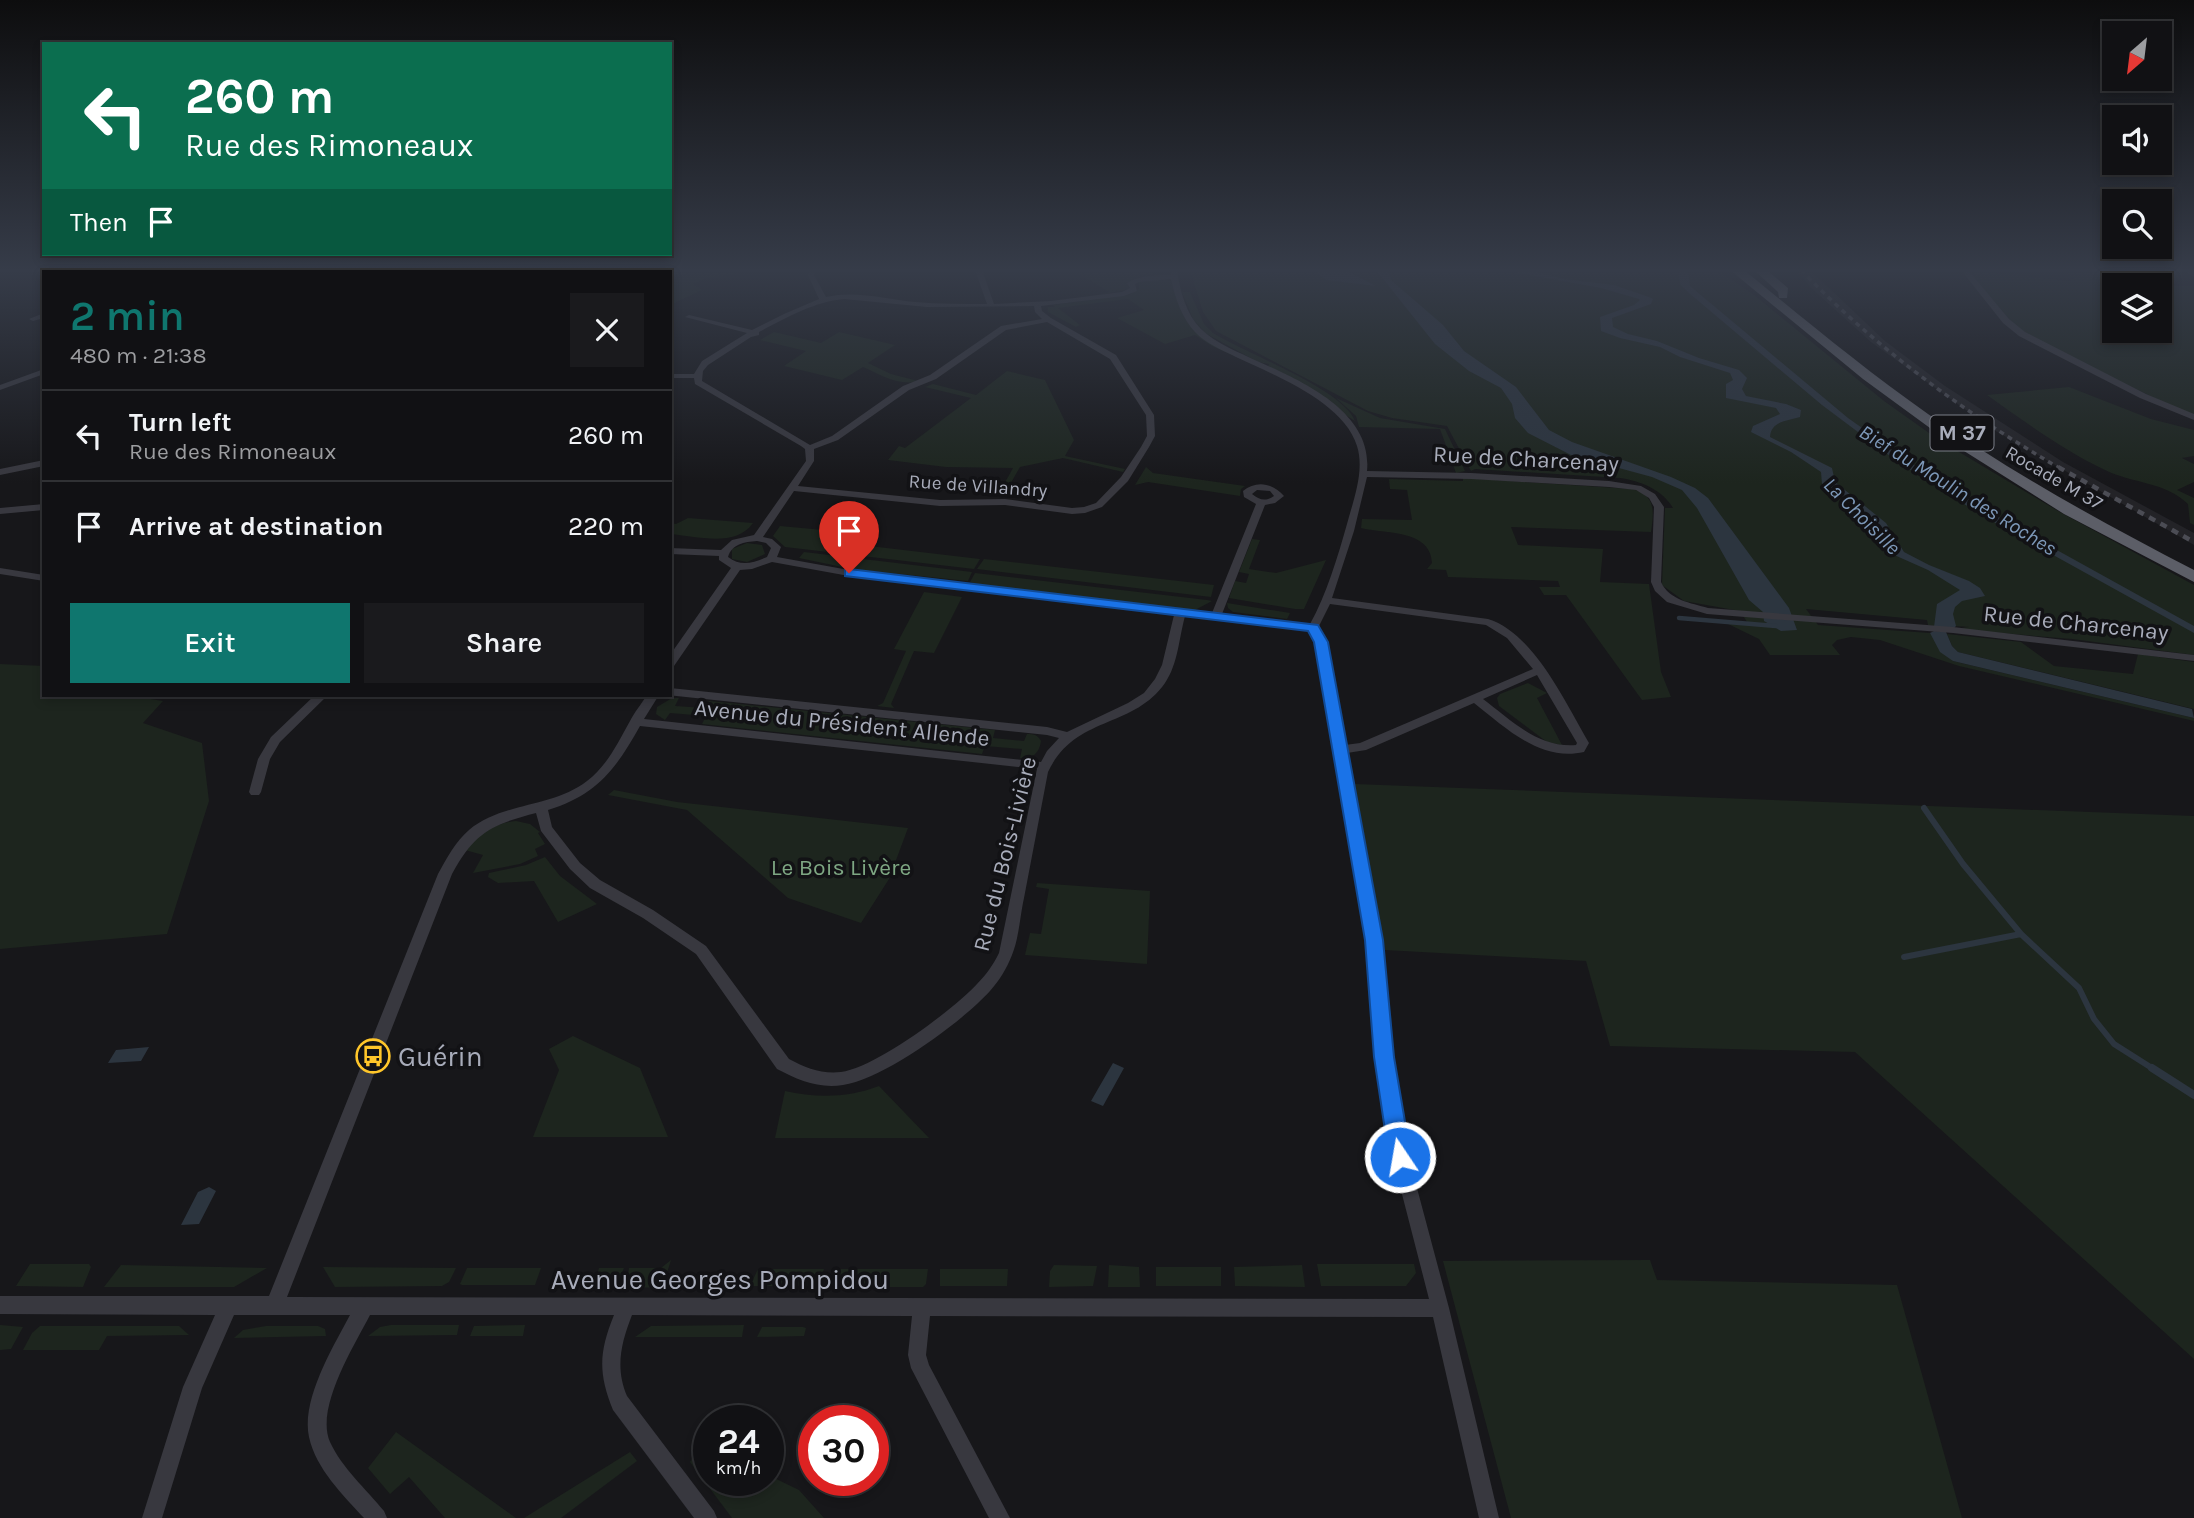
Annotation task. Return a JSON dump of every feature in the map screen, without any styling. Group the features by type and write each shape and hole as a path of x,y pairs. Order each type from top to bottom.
{"highway":[{"name":"Rocade M 37","path":"1829,341 1909,408 1949,436 2056,503 2194,578"},
{"name":"Rocade M 37","path":"1836,341 1967,437 2074,502 2194,566"}],"street":[{"path":"743,341 704,364 697,376 698,382 809,448"},
{"path":"809,448 839,436 906,388 933,377 985,341"},
{"name":"Rue de Villandry","path":"792,488 940,503 1005,502 1072,510 1085,510 1099,505 1125,479 1145,447 1151,436 1150,415 1113,356 1086,341"},
{"path":"1215,341 1290,380 1339,414 1353,428 1361,444 1362,474 1346,546 1313,628"},
{"path":"2035,341 2143,396 2194,417"},
{"path":"0,388 42,372"},
{"path":"672,376 697,376"},
{"path":"757,538 810,461 809,448"},
{"path":"0,472 42,463"},
{"name":"Rue de Charcenay","path":"1362,474 1471,476 1638,488 1652,496 1659,507 1656,582 1663,594 1692,608 1759,616 1924,628 2194,658"},
{"path":"1216,617 1261,503"},
{"path":"0,511 42,506"},
{"path":"672,551 723,553 737,541 757,538 769,541 776,547 771,559"},
{"path":"723,553 725,561 737,566 749,566 771,559 849,573 1313,628"},
{"path":"672,661 737,566"},
{"path":"0,571 42,578"},
{"path":"1325,600 1488,622 1500,626 1540,670 1583,743 1580,749 1567,751 1541,746 1475,698"},
{"name":"Rue du Bois-Livière","path":"541,807 546,828 575,866 596,884 648,914 701,950 783,1064 816,1079 842,1079 876,1070 977,997 995,976 1006,953 1044,766 1055,746 1067,736 1126,708 1159,683 1180,613"},
{"path":"1313,628 1321,642 1374,940 1394,1132 1440,1308 1489,1518"},
{"path":"1340,750 1362,747 1540,670"},
{"name":"Avenue du Président Allende","path":"672,692 1047,731 1067,736"},
{"path":"256,792 264,759 275,740 320,697"},
{"path":"275,1305 449,864 464,842 478,830 506,815 567,799 592,785 606,770 652,697"},
{"name":"Avenue du Président Allende","path":"635,722 1044,766"},
{"name":"Avenue Georges Pompidou","path":"0,1305 1440,1308"},
{"path":"152,1518 193,1387 229,1305"},
{"path":"627,1305 611,1350 609,1369 612,1385 620,1403 707,1518"},
{"path":"364,1307 323,1396 316,1423 319,1440 327,1455 377,1518"},
{"path":"922,1307 917,1355 919,1368 1000,1518"}],"shaded area":[{"path":"1432,341 1456,341 1464,351 1516,387 1549,430 1572,442 1671,477 1695,488 1708,498 1789,608 1797,630 1781,631 1764,621 1763,612 1749,600 1697,508 1682,490 1652,477 1571,455 1528,433 1515,418 1512,404 1501,388 1469,371"},
{"path":"1633,341 1657,341 1739,370 1747,378 1742,389 1746,396 1786,404 1801,410 1800,417 1773,428 1770,437 1832,468 1835,482 1886,523 1904,552 1969,581 1980,588 1985,596 1962,601 1955,607 1953,614 1956,626 1953,629 1934,627 1937,604 1960,590 1928,570 1883,550 1869,521 1838,493 1822,484 1821,472 1791,452 1751,432 1753,426 1780,414 1776,408 1726,398 1726,384 1733,380 1730,373 1680,357 1660,347"},
{"path":"1746,341 1756,341 1848,418 1913,464 2008,523 2194,626 2194,633 1983,516 1898,462 1822,405"},
{"path":"1885,341 1945,386 2063,462 2194,533 2194,545 1994,430 1871,342"},
{"path":"1946,632 1958,652 2192,709 2194,718 1953,661 1940,652 1930,633"},
{"path":"149,1047 141,1061 108,1063 116,1050"},
{"path":"1113,1063 1124,1068 1103,1106 1091,1101"},
{"path":"209,1187 216,1191 199,1224 181,1225 198,1192"}],"green space":[{"path":"764,341 821,343 877,341 895,345 868,363 891,374 918,381 897,381 863,367 842,380 784,366 806,351"},
{"path":"1204,341 1210,341 1261,368"},
{"path":"1219,341 1228,341 1313,384 1347,409 1355,421 1268,366 1269,364 1258,362"},
{"path":"1235,341 1810,341 1884,401 1939,440 2058,511 2194,585 2194,655 2072,639 1953,629 1969,627 1933,626 1928,625 1927,620 1806,609 1818,625 1930,633 1953,661 2194,718 2194,721 1959,666 1880,640 1851,637 1837,640 1832,645 1840,655 1770,655 1759,639 1726,623 1749,625 1740,611 1684,601 1662,585 1665,508 1673,508 1657,491 1635,481 1620,478 1475,469 1471,471 1447,426 1392,418 1368,411"},
{"path":"2036,341 2172,343 2172,341 2194,341 2194,417"},
{"path":"1007,371 1045,380 1074,440 1065,456 1125,469 1123,472 1063,458 1020,467 1004,495 998,495 1013,468 946,467 888,460 899,446 905,448 971,398 925,387 933,384 976,395"},
{"path":"2069,387 2151,419 2194,430 2194,456 2182,458 2194,464 2194,482 2177,490 2194,498 2194,525 2190,523 2188,504 2179,497 2159,487 2116,475 2089,462 2044,435 1987,395"},
{"path":"1336,398 1380,418 1445,429 1465,471 1456,473 1440,429 1359,427 1356,416"},
{"path":"1146,467 1153,473 1245,486 1241,489 1240,496 1148,482 1135,485"},
{"path":"1463,478 1632,489 1646,495 1653,511 1651,532 1511,527 1518,545 1603,549 1600,582 1649,584 1661,672 1671,697 1642,700 1566,595 1544,595 1539,587 1560,587 1558,581 1448,577 1446,570 1427,569 1432,563 1430,552 1424,544 1405,535 1361,528 1362,519 1412,520 1407,490 1390,489 1389,479 1463,481"},
{"path":"688,518 753,523 737,536 715,539 672,534 672,523"},
{"path":"780,526 834,531 827,541 980,559 974,569 785,547 773,536"},
{"path":"1252,539 1260,540 1249,569 1276,573 1326,560 1304,609 1229,598 1235,581 1246,583 1249,574 1239,572"},
{"path":"747,543 762,545 765,554 747,562 732,559 732,549"},
{"path":"804,552 972,572 968,581 852,569 799,558"},
{"path":"984,559 1214,585 1211,597 977,569"},
{"path":"975,573 1212,601 1195,610 980,585 970,582"},
{"path":"924,592 962,597 934,653 914,651 891,704 894,708 877,706 883,703 906,651 894,649"},
{"path":"1227,603 1290,613 1287,619 1233,612"},
{"path":"1947,634 2021,642 2054,666 2133,674 2138,654 2194,662 2194,709 1958,652"},
{"path":"0,664 42,666 42,697 139,697 163,701 143,723 202,743 209,801 167,934 0,949"},
{"path":"1528,683 1547,693 1537,698 1562,745 1547,742 1499,706 1497,698 1500,694"},
{"path":"672,698 679,698 675,706 704,708 709,701 995,730 993,738 1024,741 1027,734 1032,734 1041,741 1035,754 1020,758 1022,749 985,746 982,754 702,724 706,716 670,713 665,720 656,714 657,707"},
{"path":"1355,784 2194,816 2194,1359 1855,1052 1610,1046 1586,961 1385,950"},
{"name":"Le Bois Livère","path":"614,790 677,802 908,828 889,879 861,923 788,898 687,810 608,795"},
{"path":"516,821 530,824 540,832 538,833 545,844 535,849 538,856 520,864 473,873 483,855 465,850 488,830"},
{"path":"545,857 560,876 597,904 558,922 534,881 498,883 488,877 489,873 526,865"},
{"path":"1037,883 1150,891 1147,964 1025,955 1030,933 1041,934 1049,889 1036,887"},
{"path":"573,1036 640,1068 668,1137 533,1137 559,1070 549,1049"},
{"path":"879,1086 929,1138 775,1138 785,1091 832,1096"},
{"path":"671,1260 664,1279 657,1286 626,1287 629,1268 661,1268"},
{"path":"1650,1260 1657,1280 1897,1285 1962,1518 1511,1518 1443,1261"},
{"path":"30,1264 89,1264 91,1267 83,1287 16,1286"},
{"path":"1317,1264 1414,1264 1416,1273 1406,1286 1321,1286"},
{"path":"121,1265 267,1268 234,1287 104,1287"},
{"path":"1054,1265 1097,1266 1093,1286 1049,1287 1050,1271"},
{"path":"1109,1265 1139,1267 1140,1287 1108,1287"},
{"path":"1302,1265 1305,1287 1235,1286 1234,1267"},
{"path":"323,1267 456,1268 449,1282 442,1286 335,1287"},
{"path":"1156,1267 1221,1267 1221,1286 1156,1286"},
{"path":"467,1268 541,1268 535,1285 462,1285 460,1284"},
{"path":"599,1268 624,1268 616,1287 594,1286"},
{"path":"758,1269 824,1269 818,1286 750,1286"},
{"path":"837,1269 928,1269 923,1287 837,1287"},
{"path":"940,1269 1008,1269 1007,1286 940,1286"},
{"path":"0,1325 23,1327 11,1349 0,1350"},
{"path":"459,1325 457,1335 368,1336 380,1327"},
{"path":"525,1325 523,1336 470,1336 474,1326"},
{"path":"744,1325 742,1337 635,1337 651,1326"},
{"path":"40,1326 179,1326 189,1335 107,1336 99,1350 23,1350 32,1333"},
{"path":"266,1326 318,1326 325,1329 326,1336 234,1338 243,1330"},
{"path":"762,1327 806,1328 804,1336 757,1337"},
{"path":"396,1432 516,1518 445,1518 409,1477 390,1494 368,1468"},
{"path":"630,1452 637,1461 561,1518 524,1518"},
{"path":"784,1483 798,1490 798,1496 804,1496 824,1518 732,1518 716,1496 784,1496"}],"waterway":[{"path":"1679,618 1776,626"},
{"path":"1924,808 1963,864 2021,934"},
{"path":"1904,957 2021,934"},
{"path":"2021,934 2079,988 2094,1019 2114,1044 2155,1070"},
{"path":"2152,1068 2194,1095"}],"railway":[{"path":"1878,341 1957,403 2061,469"},
{"path":"2058,467 2194,542"}],"place":[{"name":"Guérin","path":"373,1056"}],"route":[{"path":"849,573 1313,628 1321,642 1374,940 1384,1057 1400,1157"}],"water label":[{"name":"Bief du Moulin des Roches","path":"1958,490"},
{"name":"La Choisille","path":"1862,516"}]}
